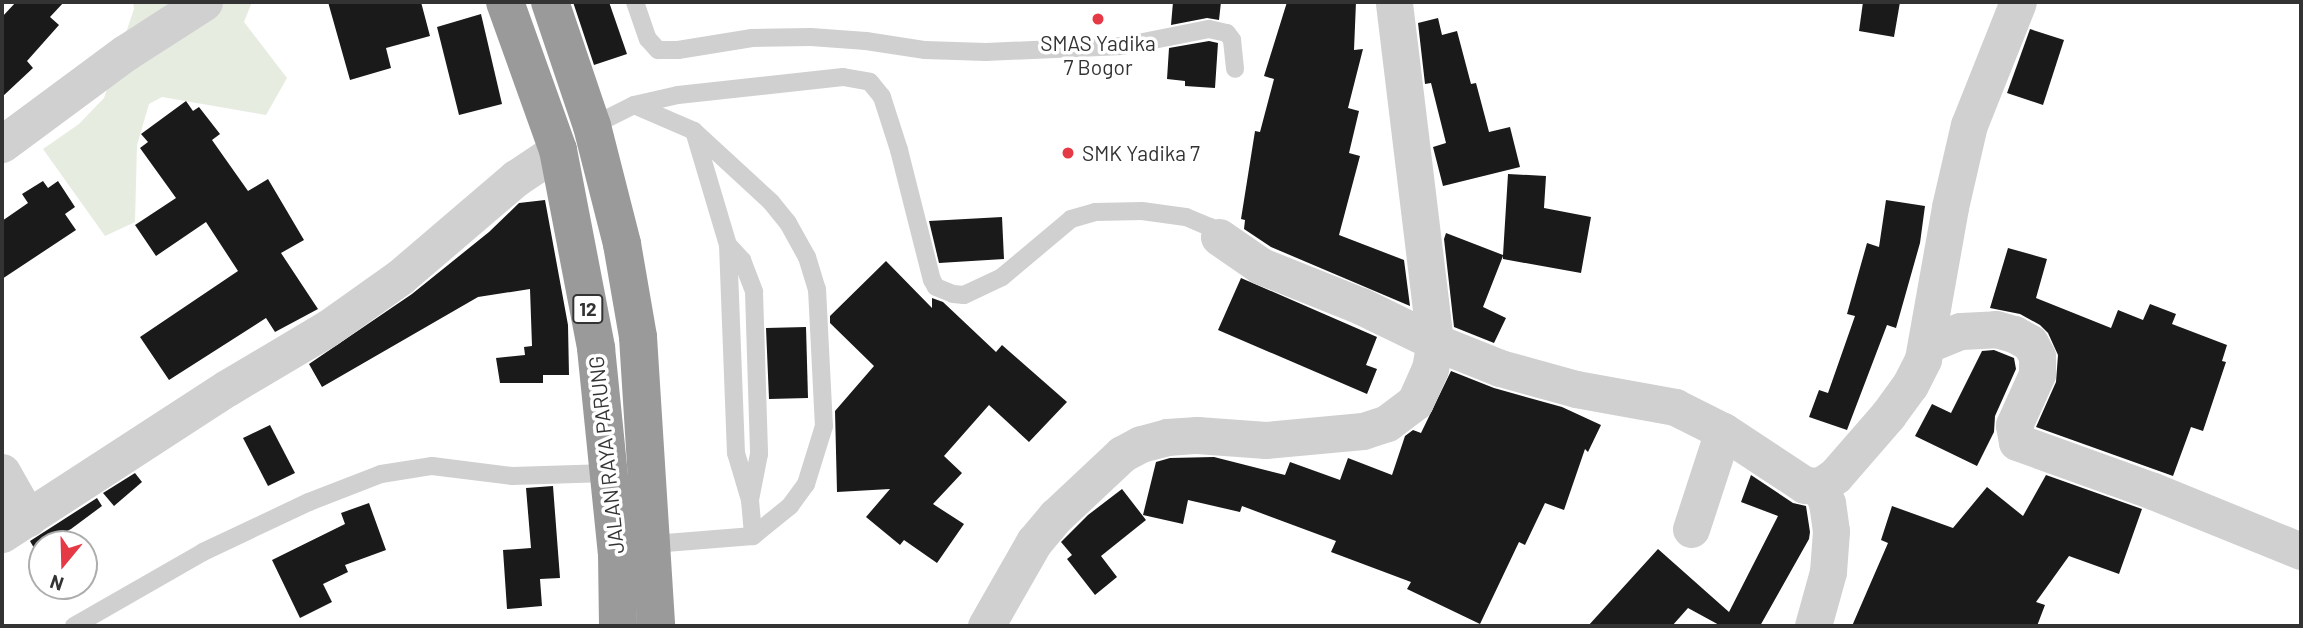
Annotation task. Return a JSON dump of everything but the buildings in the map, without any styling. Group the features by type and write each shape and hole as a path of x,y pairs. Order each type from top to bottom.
{"highway":[{"name":"JALAN RAYA PARUNG","path":"505,2 558,150 596,348 617,554 618,626"},
{"name":"JALAN RAYA PARUNG","path":"550,2 592,126 622,244 638,337 653,544 656,626"},
{"path":"558,150 592,126"},
{"path":"617,554 653,544"}],"street":[{"path":"2,144 125,53 204,2"},
{"path":"986,626 1034,542 1056,516 1122,454 1141,444 1167,437 1197,435 1266,440 1363,430 1387,424 1401,416 1423,390 1435,342 1394,2"},
{"path":"1219,236 1261,266 1380,314 1435,342 1548,383 1659,402 1723,431 1805,485 1820,486 1835,476 1900,400 1917,373 1928,344 1947,220 1969,125 2018,2"},
{"path":"2,472 15,526 227,388 328,328 400,277 516,178 558,150"},
{"path":"1928,344 1961,331 1996,329 2014,334 2030,343 2037,356 2037,374 2014,425 2017,442 2153,491 2301,551"},
{"path":"1691,529 1723,431"},
{"path":"1813,626 1828,572 1830,531 1827,503 1820,486"}],"lane":[{"path":"635,2 648,39 658,50 678,50 752,38 811,37 925,50 986,52 1123,46 1209,29 1227,33 1232,40 1235,69"},
{"path":"592,126 634,106 678,95 843,77 870,82 882,97 899,149 932,280 936,287 953,294 964,295 1002,277 1071,219 1096,212 1142,211 1186,217 1210,227 1219,236"},
{"path":"634,106 694,131 771,202 788,223 807,257 817,289 824,426 806,484 790,506 753,536 653,544"},
{"path":"694,131 728,245 736,453 750,500 753,536"},
{"path":"74,626 203,552 309,502 381,474 432,466 512,476 608,473"}],"shaded area":[{"path":"133,2 252,2 244,22 287,78 266,115 162,97 149,104 137,145 135,222 105,236 43,149 79,124 104,98 134,9"}],"place":[{"name":"SMAS Yadika 7 Bogor","path":"1098,19"},
{"name":"SMK Yadika 7","path":"1068,153"}]}
